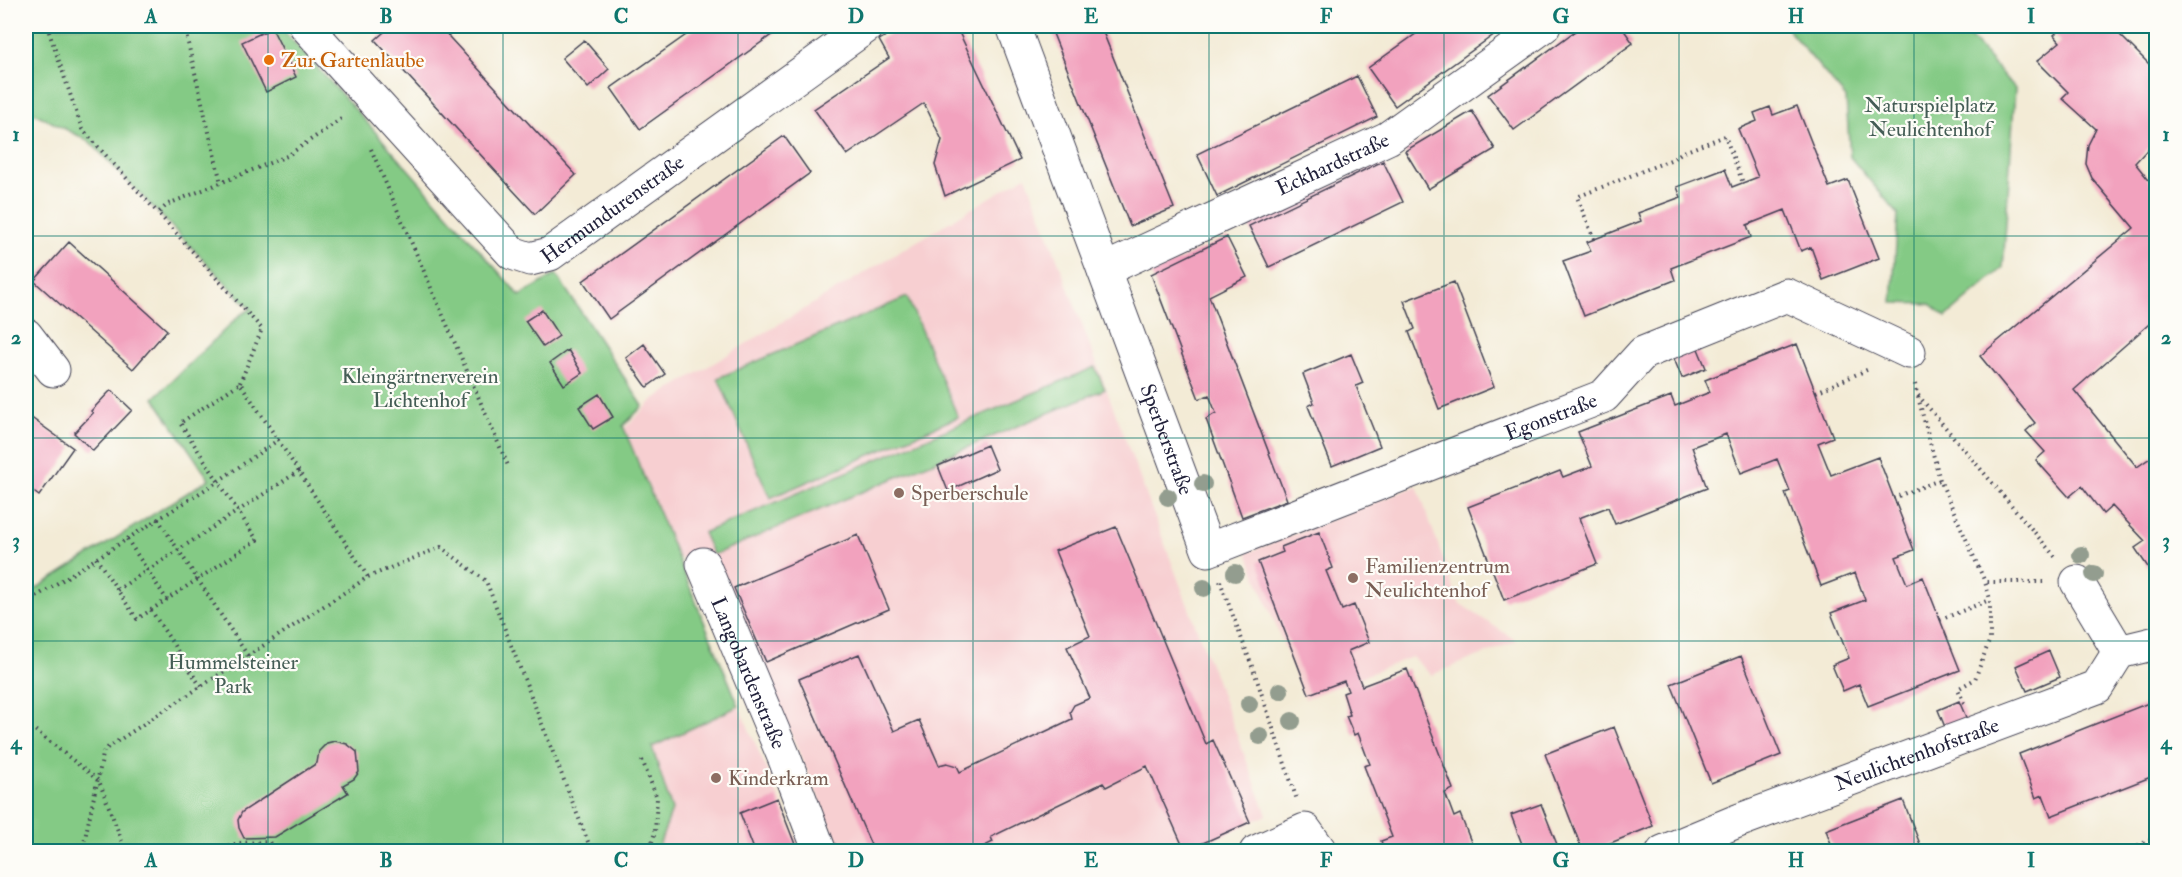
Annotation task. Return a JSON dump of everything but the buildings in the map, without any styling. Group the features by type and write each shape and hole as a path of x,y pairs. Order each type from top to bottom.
{"street":[{"name":"Hermundurenstraße","path":"316,29 372,98 512,253 530,259 550,254 867,26"},
{"name":"Sperberstraße","path":"1013,26 1208,550"},
{"name":"Eckhardstraße","path":"1104,270 1388,138 1544,26"},
{"name":"Egonstraße","path":"1208,550 1604,396 1643,353 1787,295 1909,352"},
{"path":"26,334 53,370"},
{"name":"Langobardenstraße","path":"703,564 784,757 820,852"},
{"path":"2077,582 2119,652 2157,643"},
{"name":"Neulichtenhofstraße","path":"1662,852 1735,822 2097,687 2119,652"},
{"path":"1256,852 1313,841"}],"path":[{"path":"47,26 82,129 262,329 240,383 180,423 257,540 137,619 96,558"},
{"path":"184,26 221,183"},
{"path":"158,213 168,204 287,156 372,98"},
{"path":"1594,239 1577,197 1725,136 1743,183"},
{"path":"368,141 509,468"},
{"path":"1816,392 1909,352 1917,394 1940,480 1985,582 1990,600 1990,639 1975,679 1958,689 1977,732"},
{"path":"240,383 368,578"},
{"path":"1917,394 2077,582"},
{"path":"26,603 218,482 278,440"},
{"path":"117,590 299,471"},
{"path":"1893,498 1940,480"},
{"path":"158,519 248,656"},
{"path":"127,539 167,600"},
{"path":"82,852 104,750 368,578 441,547 486,581 592,852"},
{"path":"1208,550 1256,677 1313,841"},
{"path":"1985,582 2077,582"},
{"path":"1940,620 1990,600"},
{"path":"151,610 201,687"},
{"path":"26,723 99,781 126,852"},
{"path":"642,760 657,798 655,832 649,852"},
{"path":"2121,852 2157,838"},
{"path":"211,852 240,843 269,842 276,852"}],"shaded area":[{"name":"Sperberschule","path":"1026,176 1267,815 1190,851 842,851 715,559 678,558 625,428 654,399"},
{"name":"Familienzentrum Neulichtenhof","path":"1417,486 1459,603 1517,641 1431,675 1412,657 1305,699 1247,553"},
{"name":"Kinderkram","path":"739,706 802,851 657,851 672,810 652,747"}],"green space":[{"name":"Hummelsteiner Park","path":"26,26 279,26 520,296 556,274 643,406 623,426 739,706 652,747 672,810 657,851 26,851 26,595 209,479 154,398 240,315 251,309 89,141 26,109"},
{"name":"Naturspielplatz Neulichtenhof","path":"1785,26 1961,26 2015,89 2003,268 1946,317 1930,304 1892,303 1898,214 1850,157 1846,98"},
{"path":"907,297 958,417 770,498 718,378"},
{"path":"1095,367 1105,389 713,555 703,533"}],"place":[{"name":"Zur Gartenlaube","path":"269,60"},
{"name":"Sperberschule","path":"899,493"},
{"name":"Familienzentrum Neulichtenhof","path":"1353,578"},
{"name":"Kinderkram","path":"716,778"}],"park label":[{"name":"Kleingärtnerverein Lichtenhof","path":"420,388"}]}
